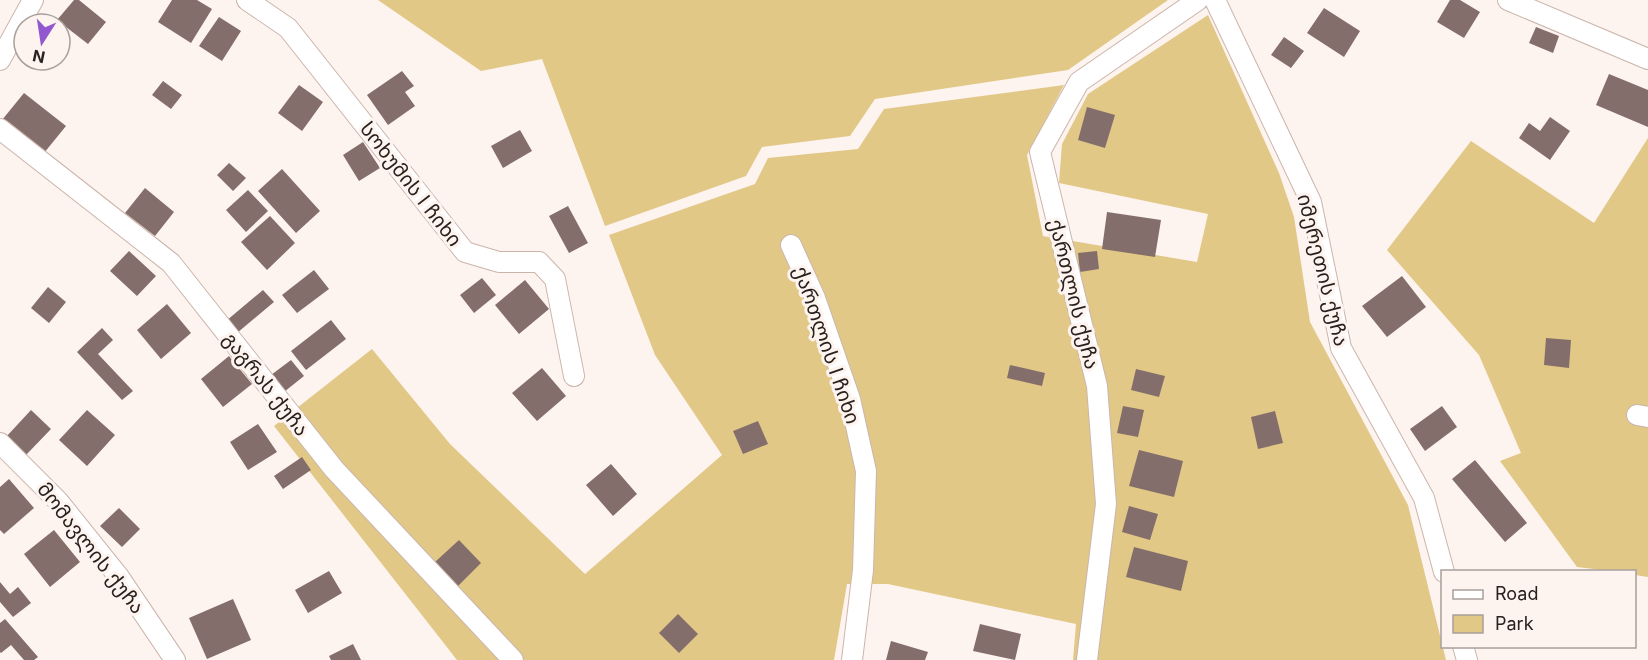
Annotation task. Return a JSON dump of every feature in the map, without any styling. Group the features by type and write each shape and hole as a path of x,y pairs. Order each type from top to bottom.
{"street":[{"path":"0,60 33,0"},
{"name":"სოხუმის I ჩიხი","path":"247,0 288,28 465,252 499,262 539,262 555,279 574,376"},
{"name":"ქართლის ქუჩა","path":"1087,660 1106,504 1097,386 1040,152 1079,82 1198,0"},
{"name":"იმერეთის ქუჩა","path":"1215,0 1311,202 1341,348 1424,498 1443,570"},
{"path":"1508,0 1648,59"},
{"name":"გაგრას ქუჩა","path":"0,129 171,263 334,470 513,660"},
{"name":"ქართლის I ჩიხი","path":"791,245 815,298 850,399 866,471 863,570 852,660"},
{"name":"მომავლის ქუჩა","path":"0,443 58,501 119,577 175,660"}],"green space":[{"path":"378,0 1168,0 1068,70 875,99 850,136 762,147 746,176 605,226 542,59 481,71"},
{"path":"1208,15 1279,173 1294,217 1310,322 1408,505 1441,640 1441,648 1443,648 1446,660 1073,660 1076,624 888,584 847,584 834,660 457,660 274,426 372,349 450,444 585,574 722,455 655,355 609,235 755,184 768,158 858,149 884,109 1064,85 1027,155 1043,236 1197,262 1208,214 1059,183 1062,144 1088,94"},
{"path":"1648,138 1648,577 1636,575 1636,570 1577,567 1500,461 1521,453 1479,355 1387,250 1471,141 1594,223"}],"building":[{"path":"74,0 79,0 106,22 88,44 72,32 72,12 64,12"},
{"path":"172,0 197,0 212,9 191,43 158,22"},
{"path":"1450,0 1460,0 1480,12 1464,38 1437,22"},
{"path":"1324,8 1360,31 1344,57 1307,33"},
{"path":"219,17 241,31 222,61 199,46"},
{"path":"1536,27 1559,36 1553,53 1529,43"},
{"path":"1284,37 1304,51 1291,68 1271,55"},
{"path":"402,71 414,86 405,92 415,106 388,125 367,95"},
{"path":"1609,74 1648,90 1648,127 1596,105"},
{"path":"163,81 182,95 171,109 152,95"},
{"path":"299,85 323,102 302,131 278,113"},
{"path":"24,93 66,126 44,153 2,120"},
{"path":"1087,107 1115,115 1105,148 1078,140"},
{"path":"1550,117 1570,131 1550,160 1519,138 1529,123 1540,131"},
{"path":"520,130 532,151 503,168 491,146"},
{"path":"363,142 380,168 359,181 343,155"},
{"path":"229,163 246,178 233,191 217,175"},
{"path":"282,169 320,211 296,233 258,191"},
{"path":"145,188 174,212 155,236 125,213"},
{"path":"248,190 268,211 246,232 226,210"},
{"path":"568,206 588,243 569,253 549,216"},
{"path":"1107,212 1161,220 1155,257 1102,249"},
{"path":"270,216 295,243 267,270 241,242"},
{"path":"129,251 156,276 137,296 110,271"},
{"path":"1097,251 1099,269 1080,272 1078,253"},
{"path":"314,270 329,289 297,313 282,295"},
{"path":"1402,276 1426,307 1387,337 1362,306"},
{"path":"482,278 496,295 474,313 460,295"},
{"path":"525,280 549,309 519,334 495,305"},
{"path":"48,287 66,302 49,323 31,308"},
{"path":"263,290 274,302 237,333 226,321"},
{"path":"167,304 191,333 161,359 137,330"},
{"path":"331,320 346,339 306,370 291,351"},
{"path":"102,328 113,340 98,354 133,391 122,400 77,352"},
{"path":"1546,338 1571,340 1569,368 1544,365"},
{"path":"229,356 252,384 223,407 201,379"},
{"path":"291,360 304,376 284,392 271,375"},
{"path":"1010,365 1045,373 1042,386 1007,378"},
{"path":"542,368 566,396 537,421 512,393"},
{"path":"1136,369 1165,376 1159,397 1131,390"},
{"path":"1123,406 1144,410 1138,437 1117,433"},
{"path":"1442,406 1457,427 1425,451 1410,429"},
{"path":"31,410 51,429 26,455 6,437"},
{"path":"87,410 115,435 87,466 59,440"},
{"path":"1275,411 1283,443 1258,449 1251,417"},
{"path":"758,421 768,444 743,454 733,431"},
{"path":"258,424 277,452 248,470 230,442"},
{"path":"1139,450 1183,461 1174,497 1129,486"},
{"path":"302,457 311,470 283,489 274,476"},
{"path":"1475,460 1527,523 1505,542 1452,479"},
{"path":"611,464 637,494 613,516 586,485"},
{"path":"9,479 34,508 4,534 0,530 0,487"},
{"path":"1129,506 1158,514 1150,540 1122,532"},
{"path":"119,508 140,529 122,547 100,526"},
{"path":"54,530 80,562 50,587 24,554"},
{"path":"459,540 481,563 458,586 435,562"},
{"path":"1134,547 1188,561 1181,591 1126,577"},
{"path":"329,571 342,593 308,613 295,590"},
{"path":"0,582 10,594 18,587 31,603 13,617 0,602"},
{"path":"233,599 251,640 207,659 189,618"},
{"path":"678,614 698,634 679,653 659,633"},
{"path":"5,619 38,657 34,660 24,660 11,645 0,652 0,623"},
{"path":"980,624 1021,634 1015,660 973,651"},
{"path":"891,641 928,652 925,660 886,660"},
{"path":"353,644 361,660 331,660 329,656"}]}
